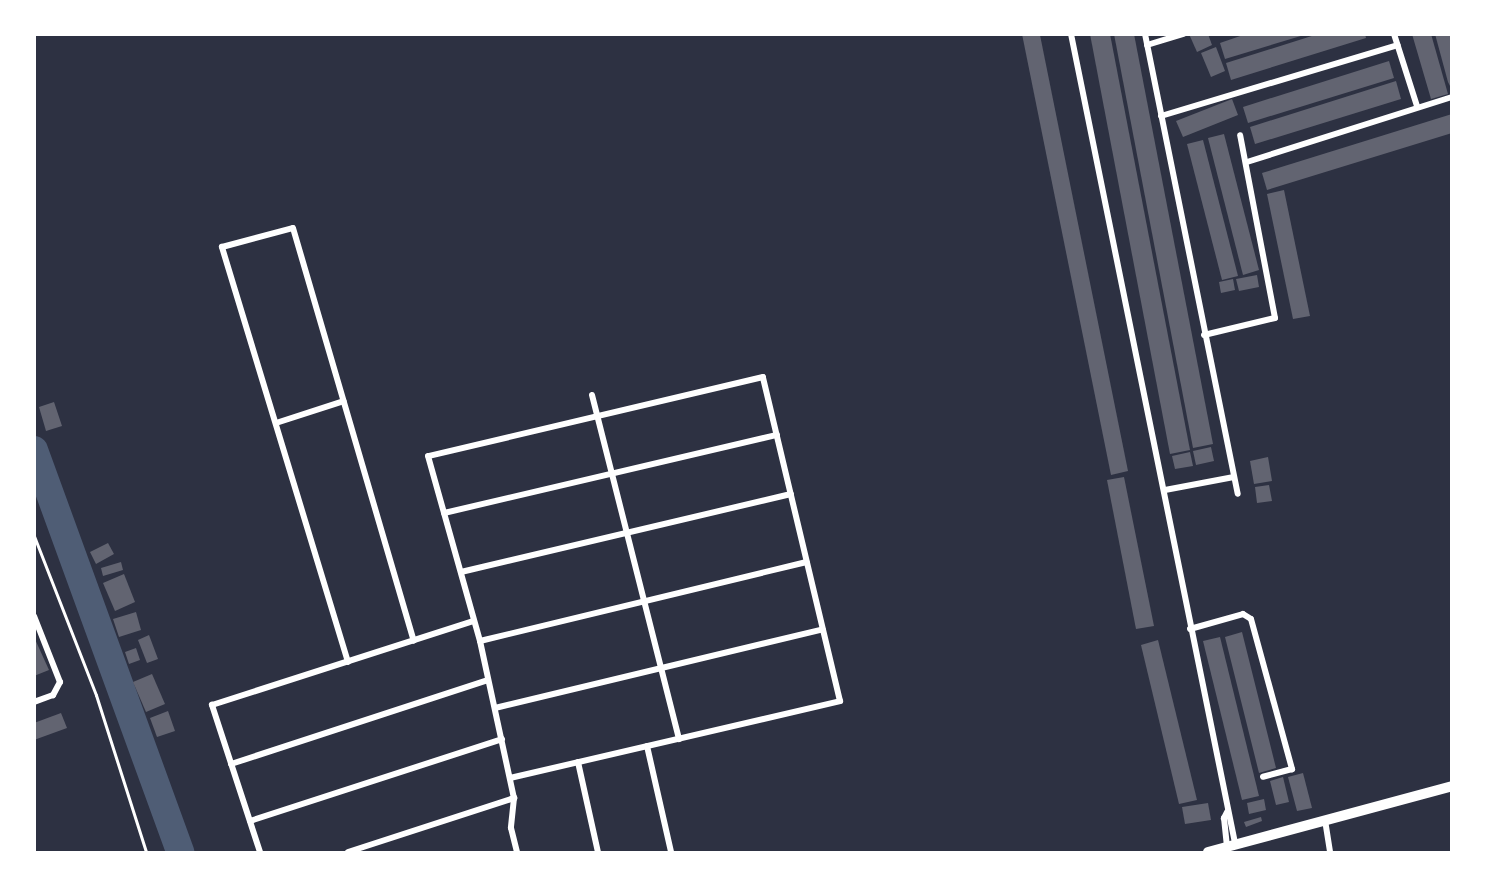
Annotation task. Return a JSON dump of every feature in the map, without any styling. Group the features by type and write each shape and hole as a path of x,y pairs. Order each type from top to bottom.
{"street":[{"path":"1071,34 1165,490 1227,812 1232,817 1231,845"},
{"path":"1145,34 1238,495"},
{"path":"1147,45 1183,34"},
{"path":"1394,34 1417,106"},
{"path":"1161,116 1398,45"},
{"path":"1247,162 1417,106 1452,97"},
{"path":"1204,335 1275,318 1247,162 1240,135"},
{"path":"348,662 222,247 293,228 414,641"},
{"path":"510,778 840,701 763,377 429,456 480,641 495,708 514,798 511,828 517,852"},
{"path":"592,395 679,739"},
{"path":"276,423 344,401"},
{"path":"444,513 777,435"},
{"path":"1165,490 1234,477"},
{"path":"460,572 791,494"},
{"path":"480,641 807,562"},
{"path":"1190,628 1243,614 1251,619 1292,769 1263,777"},
{"path":"34,616 60,682 53,695 34,702"},
{"path":"261,852 212,705 474,621"},
{"path":"495,708 823,629"},
{"path":"231,764 488,680"},
{"path":"250,821 501,740"},
{"path":"648,746 671,852"},
{"path":"578,762 598,852"},
{"path":"1208,852 1452,786"},
{"path":"348,852 514,798"},
{"path":"1324,819 1330,852"}],"path":[{"path":"34,536 96,695 146,852"}],"building":[{"path":"1022,34 1040,35 1128,471 1111,475"},
{"path":"1090,34 1110,34 1190,450 1170,454"},
{"path":"1114,34 1134,34 1213,444 1193,448"},
{"path":"1189,34 1208,34 1212,45 1197,52"},
{"path":"1246,34 1304,35 1225,59 1220,43"},
{"path":"1318,34 1365,34 1366,38 1231,80 1226,63"},
{"path":"1412,34 1431,34 1448,94 1431,99"},
{"path":"1435,34 1452,34 1452,90 1448,82"},
{"path":"1216,47 1225,71 1211,77 1201,53"},
{"path":"1389,61 1394,78 1248,123 1243,107"},
{"path":"1396,81 1401,99 1255,144 1250,127"},
{"path":"1232,99 1238,115 1183,137 1176,121"},
{"path":"1452,114 1452,133 1267,190 1262,173"},
{"path":"1224,134 1259,270 1243,275 1208,138"},
{"path":"1203,140 1238,276 1222,280 1187,144"},
{"path":"1284,190 1310,316 1293,319 1267,194"},
{"path":"1257,275 1259,287 1239,291 1236,279"},
{"path":"1233,279 1235,290 1221,293 1219,282"},
{"path":"54,402 62,426 46,431 39,407"},
{"path":"1211,447 1214,461 1196,465 1193,451"},
{"path":"1190,452 1193,466 1175,469 1172,456"},
{"path":"1268,457 1272,481 1254,484 1250,461"},
{"path":"1124,477 1154,626 1136,629 1107,480"},
{"path":"1269,485 1272,501 1257,503 1255,487"},
{"path":"108,543 114,554 96,564 90,552"},
{"path":"121,562 123,570 103,576 101,568"},
{"path":"124,574 135,602 115,611 103,583"},
{"path":"136,612 141,630 119,637 113,619"},
{"path":"1242,632 1276,768 1259,773 1225,637"},
{"path":"149,635 158,659 147,663 138,640"},
{"path":"34,637 49,670 34,676"},
{"path":"1220,637 1259,796 1242,800 1203,641"},
{"path":"1158,640 1197,800 1179,804 1141,645"},
{"path":"136,648 140,660 129,664 125,652"},
{"path":"152,674 165,704 146,712 133,682"},
{"path":"168,711 175,731 157,737 150,718"},
{"path":"61,713 67,728 34,740 34,723"},
{"path":"1303,773 1312,808 1297,811 1288,777"},
{"path":"1283,777 1289,802 1276,805 1270,781"},
{"path":"1264,799 1266,810 1249,814 1247,803"},
{"path":"1208,803 1211,820 1185,824 1182,807"},
{"path":"1261,817 1262,821 1246,827 1244,822"}],"waterway":[{"path":"34,450 180,852"}]}
